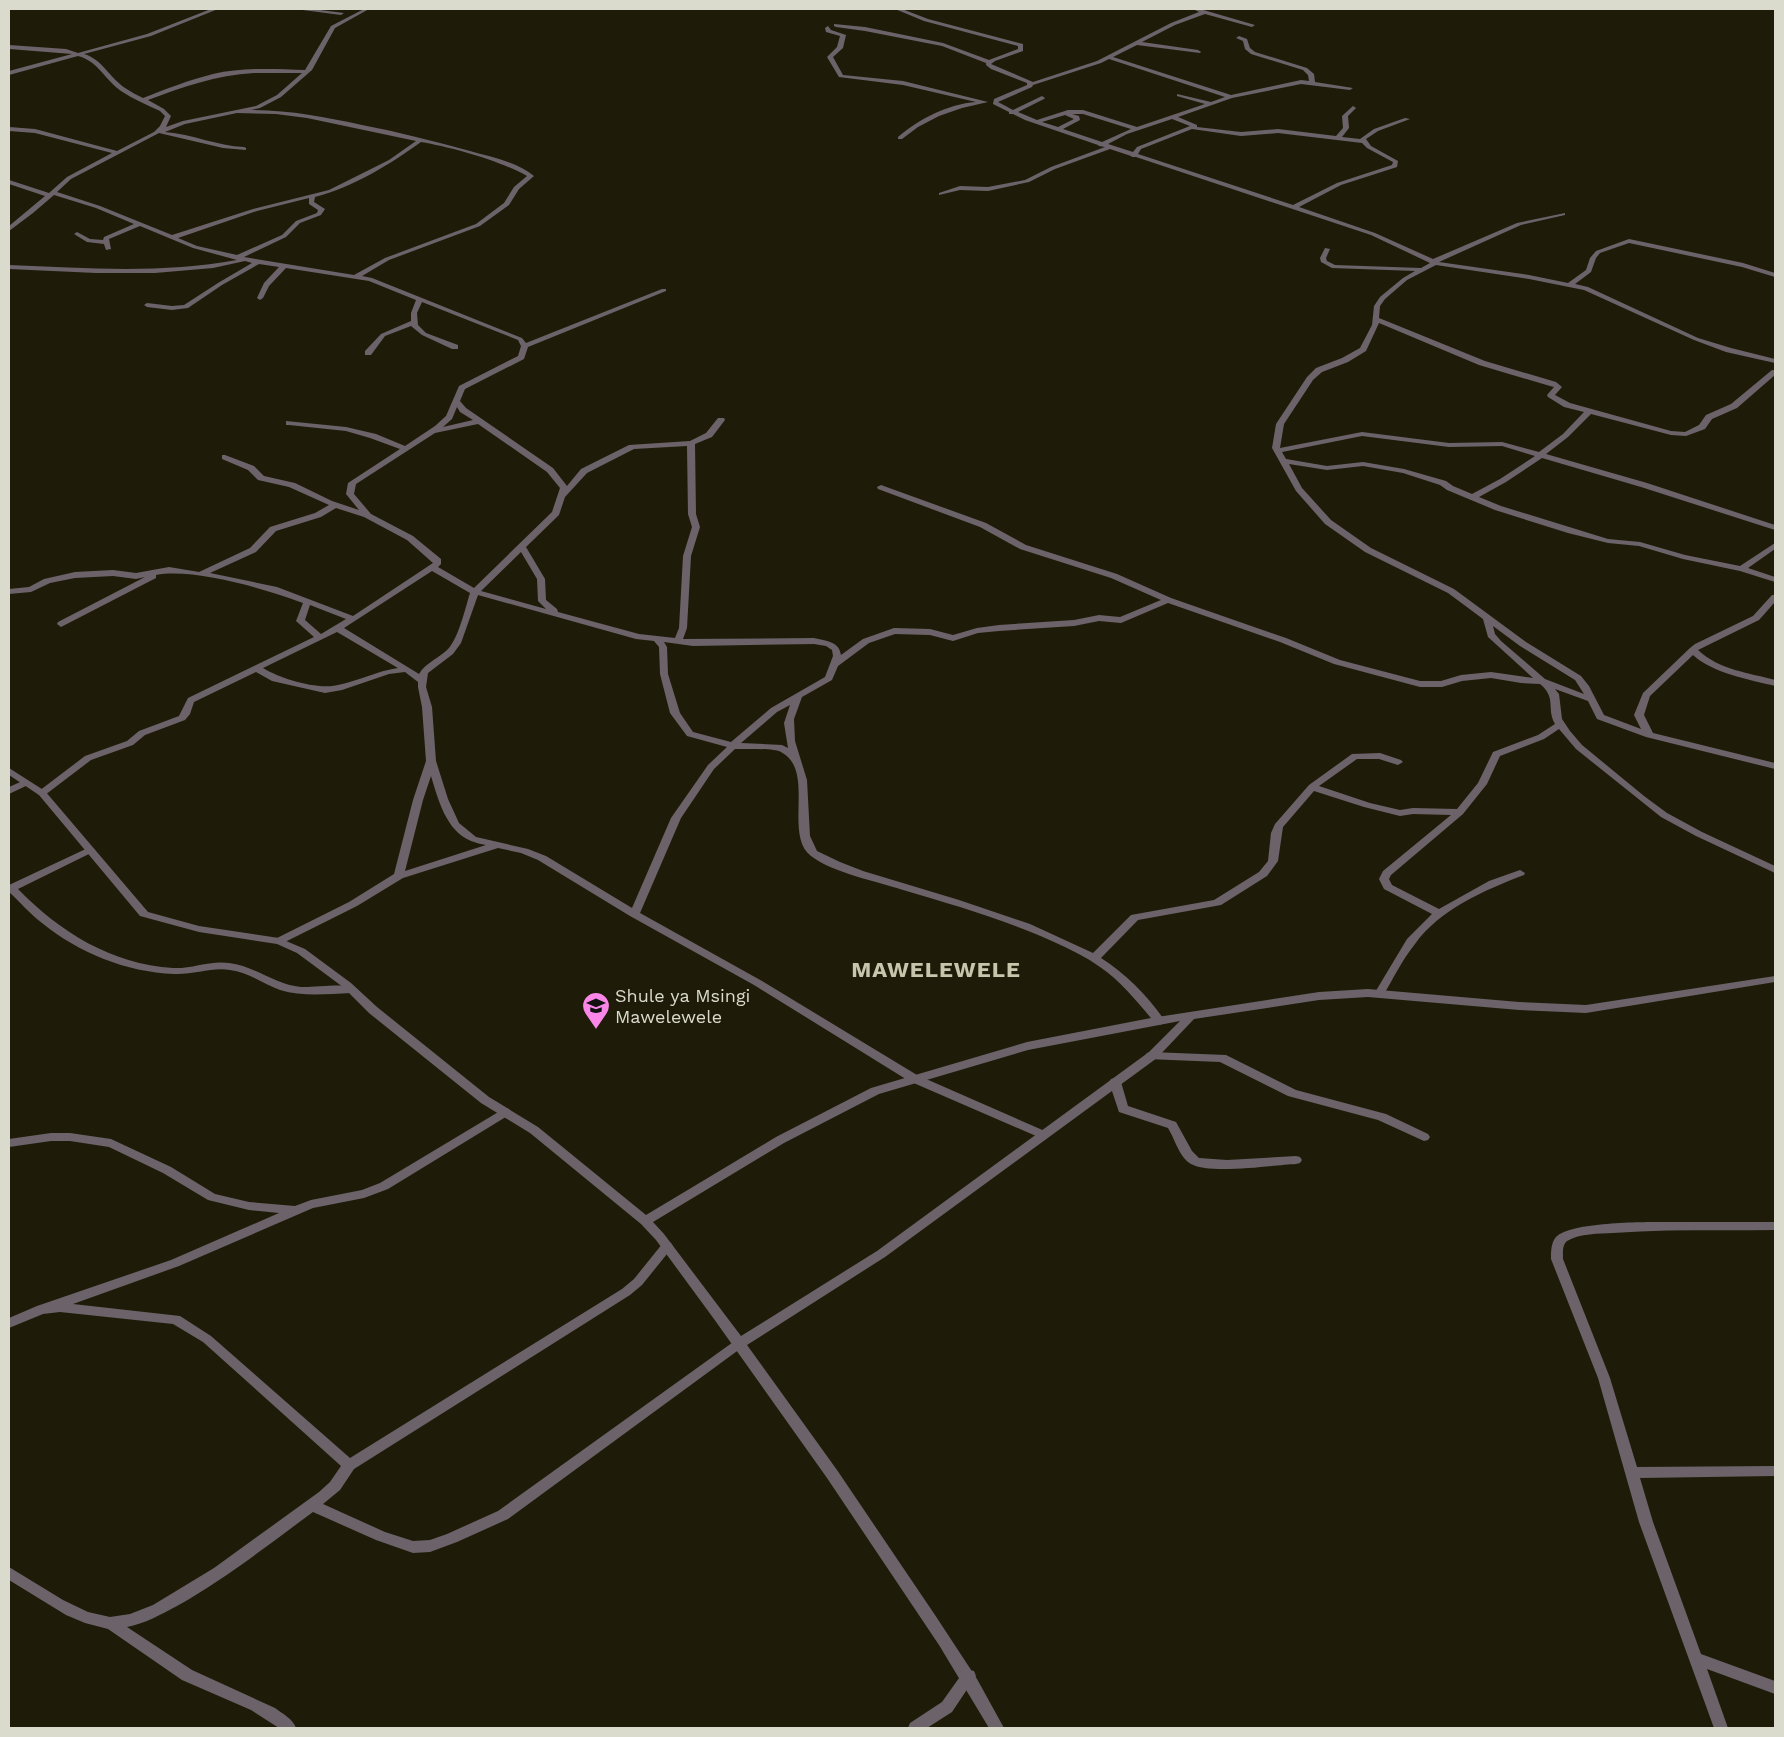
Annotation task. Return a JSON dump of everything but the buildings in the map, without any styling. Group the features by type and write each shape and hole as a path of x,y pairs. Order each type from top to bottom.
{"street":[{"path":"9,73 76,53 149,35 215,9"},
{"path":"9,229 69,178 156,133 183,123 239,112 266,104 279,96 306,72 320,52 342,11 298,9"},
{"path":"332,27 367,9"},
{"path":"836,25 943,45 989,62 1022,48 1012,42 957,29 908,14 898,9"},
{"path":"1192,9 1252,25"},
{"path":"995,103 996,100 1031,84 1082,68 1108,57 1172,24 1204,12"},
{"path":"828,28 828,31 843,35 840,48 830,58 841,76 903,83 995,103 1011,113 1105,146 1372,234 1434,263 1460,269 1528,277 1569,285 1603,295 1712,345 1775,361"},
{"path":"1238,38 1245,40 1248,49 1253,53 1305,69 1311,74 1312,83"},
{"path":"1136,43 1198,52"},
{"path":"9,47 76,53 92,59 122,89 162,110 168,116 163,126 156,133"},
{"path":"1108,57 1231,97"},
{"path":"989,62 989,65 993,68 1028,81 1031,84"},
{"path":"143,100 203,78 220,75 269,70 306,72"},
{"path":"941,194 960,188 988,189 1027,181 1052,168 1105,146 1113,138 1231,97 1301,82 1350,88"},
{"path":"1179,94 1209,104"},
{"path":"1011,113 1042,98"},
{"path":"900,138 911,128 936,117 968,104 985,102"},
{"path":"1338,138 1346,128 1345,116 1353,108"},
{"path":"239,112 287,113 312,116 481,156 524,171 531,176 516,188 503,207 478,225 387,259 355,277"},
{"path":"1037,122 1073,112 1092,114 1137,129"},
{"path":"1059,130 1078,119 1064,114"},
{"path":"1173,117 1193,124 1194,128"},
{"path":"1364,142 1363,139 1371,133 1407,119"},
{"path":"1134,156 1136,150 1194,128 1241,134 1278,131 1364,142 1371,149 1392,158 1396,162 1395,166 1339,184 1294,208"},
{"path":"9,129 35,131 119,153"},
{"path":"156,133 177,134 225,148 244,148"},
{"path":"173,237 262,208 312,197 347,185 390,161 419,141"},
{"path":"9,182 98,207 196,247 246,260 370,279 520,339 526,346"},
{"path":"237,258 284,236 298,222 319,214 322,209 311,202 312,197"},
{"path":"1564,214 1520,224 1434,263 1405,279 1386,294 1377,306 1375,325 1364,349 1345,360 1319,370 1306,384 1279,426 1276,439 1278,451 1299,488 1328,522 1368,550 1451,591 1523,644 1578,678 1585,686 1600,717 1649,736 1775,766"},
{"path":"77,234 89,241 106,246 106,238 140,224"},
{"path":"1569,285 1589,271 1592,258 1598,252 1629,241 1743,265 1775,275"},
{"path":"1326,249 1323,258 1324,262 1334,267 1423,270"},
{"path":"9,266 149,271 207,266 246,260"},
{"path":"147,305 172,308 186,307 220,284 259,262"},
{"path":"260,298 262,291 284,266"},
{"path":"9,273 27,267"},
{"path":"368,516 350,494 352,483 434,431 449,417 462,388 521,357 526,346 664,290"},
{"path":"420,300 414,313 414,322 419,330 455,347"},
{"path":"1376,319 1482,363 1553,384 1558,387 1551,395 1567,405 1671,433 1686,434 1702,427 1709,417 1734,406 1775,372"},
{"path":"368,353 383,336 414,322"},
{"path":"456,401 463,410 550,470 563,485 562,495 556,512 475,592 457,643 450,652 429,667 422,681 427,707 431,761 442,799 455,825 473,839 524,851 542,858 634,914 758,983 913,1078 1043,1135"},
{"path":"1473,496 1502,482 1568,435 1589,412"},
{"path":"562,495 584,472 632,447 691,443 709,435 721,420"},
{"path":"434,431 480,421"},
{"path":"289,423 346,429 373,436 406,449"},
{"path":"1278,451 1362,434 1449,445 1502,444 1644,485 1775,528"},
{"path":"678,642 683,628 687,556 696,527 692,514 691,443"},
{"path":"42,793 88,758 130,743 142,733 182,718 187,713 188,703 191,700 337,628 438,562 417,544 368,516 335,505 292,485 261,478 251,468 225,457"},
{"path":"1283,461 1317,467 1356,463 1401,471 1444,483 1450,488 1498,508 1571,531 1608,541 1640,544 1700,562 1742,570 1775,580"},
{"path":"880,487 983,525 1023,547 1114,576 1168,600 1282,640 1329,660 1420,684 1442,684 1461,678 1491,676 1544,681 1590,699"},
{"path":"199,575 253,550 273,529 318,515 335,505"},
{"path":"1742,570 1775,545"},
{"path":"521,546 541,579 542,601 558,614"},
{"path":"431,567 475,592 639,637 678,642 747,644 814,641 834,647 837,656 829,678 798,698 774,710 754,726 711,767 676,818 634,914"},
{"path":"61,624 162,570"},
{"path":"9,591 31,589 47,581 75,576 112,573 136,576 162,570 274,588 306,602 326,607 354,618"},
{"path":"1649,736 1639,715 1643,699 1693,650 1706,641 1756,618 1775,597"},
{"path":"835,664 866,641 894,631 930,632 953,638 977,631 999,628 1074,624 1099,618 1121,620 1168,600"},
{"path":"306,602 300,621 320,637"},
{"path":"1487,618 1491,635 1498,643 1544,681 1554,694 1558,719 1579,746 1664,815 1775,870"},
{"path":"337,628 422,681"},
{"path":"658,639 664,647 664,674 675,713 683,726 697,738 734,746 782,748 794,758"},
{"path":"1693,650 1704,662 1775,683"},
{"path":"256,668 275,679 325,690 339,688 387,672 405,669"},
{"path":"798,698 790,713 788,725 794,758 802,780 806,836 813,853 855,872 979,911 1040,934 1094,959 1136,994 1160,1021"},
{"path":"1439,913 1388,887 1384,879 1387,873 1460,812 1482,784 1496,754 1541,737 1561,724"},
{"path":"1094,959 1135,917 1217,903 1263,874 1273,861 1278,826 1312,786 1354,756 1380,756 1398,762"},
{"path":"399,876 418,800 431,761"},
{"path":"9,771 42,793 144,914 199,929 279,941 301,951 351,989 373,1010 485,1100 541,1136 645,1221 667,1246 740,1343 829,1468 969,1676 996,1728"},
{"path":"9,792 26,782"},
{"path":"1312,786 1367,805 1400,813 1413,811 1460,812"},
{"path":"279,941 353,904 399,876 495,845"},
{"path":"90,850 10,888 35,914 58,932 112,959 172,971 189,972 231,966 300,991 351,989"},
{"path":"1379,994 1411,941 1439,913 1493,883 1520,873"},
{"path":"645,1221 780,1140 875,1090 1027,1046 1160,1021 1319,996 1379,994 1519,1006 1586,1009 1775,979"},
{"path":"311,1505 381,1536 413,1546 430,1546 503,1515 740,1343 881,1254 1151,1056 1190,1017"},
{"path":"1151,1056 1222,1058 1292,1093 1382,1117 1424,1137"},
{"path":"1115,1082 1124,1109 1172,1126 1196,1161 1211,1164 1296,1160"},
{"path":"9,1323 33,1312 175,1263 296,1210 334,1198 364,1194 384,1186 505,1112"},
{"path":"9,1143 51,1137 70,1137 111,1143 120,1146 141,1160 167,1170 212,1197 249,1206 296,1210"},
{"path":"1721,1728 1646,1522 1604,1378 1557,1259 1557,1248 1561,1239 1570,1234 1613,1228 1775,1226"},
{"path":"9,1573 50,1601 97,1620 112,1623 144,1617 199,1586 311,1505 335,1486 349,1465 626,1292 638,1282 667,1246"},
{"path":"50,1307 169,1318 183,1322 207,1339 349,1465"},
{"path":"1632,1473 1775,1471"},
{"path":"112,1623 189,1676 267,1713 288,1728"},
{"path":"1695,1658 1775,1687"},
{"path":"915,1728 948,1707 969,1676"}],"place":[{"name":"Shule ya Msingi Mawelewele","path":"596,1030"}],"district":[{"name":"MAWELEWELE","path":"936,969"}]}
